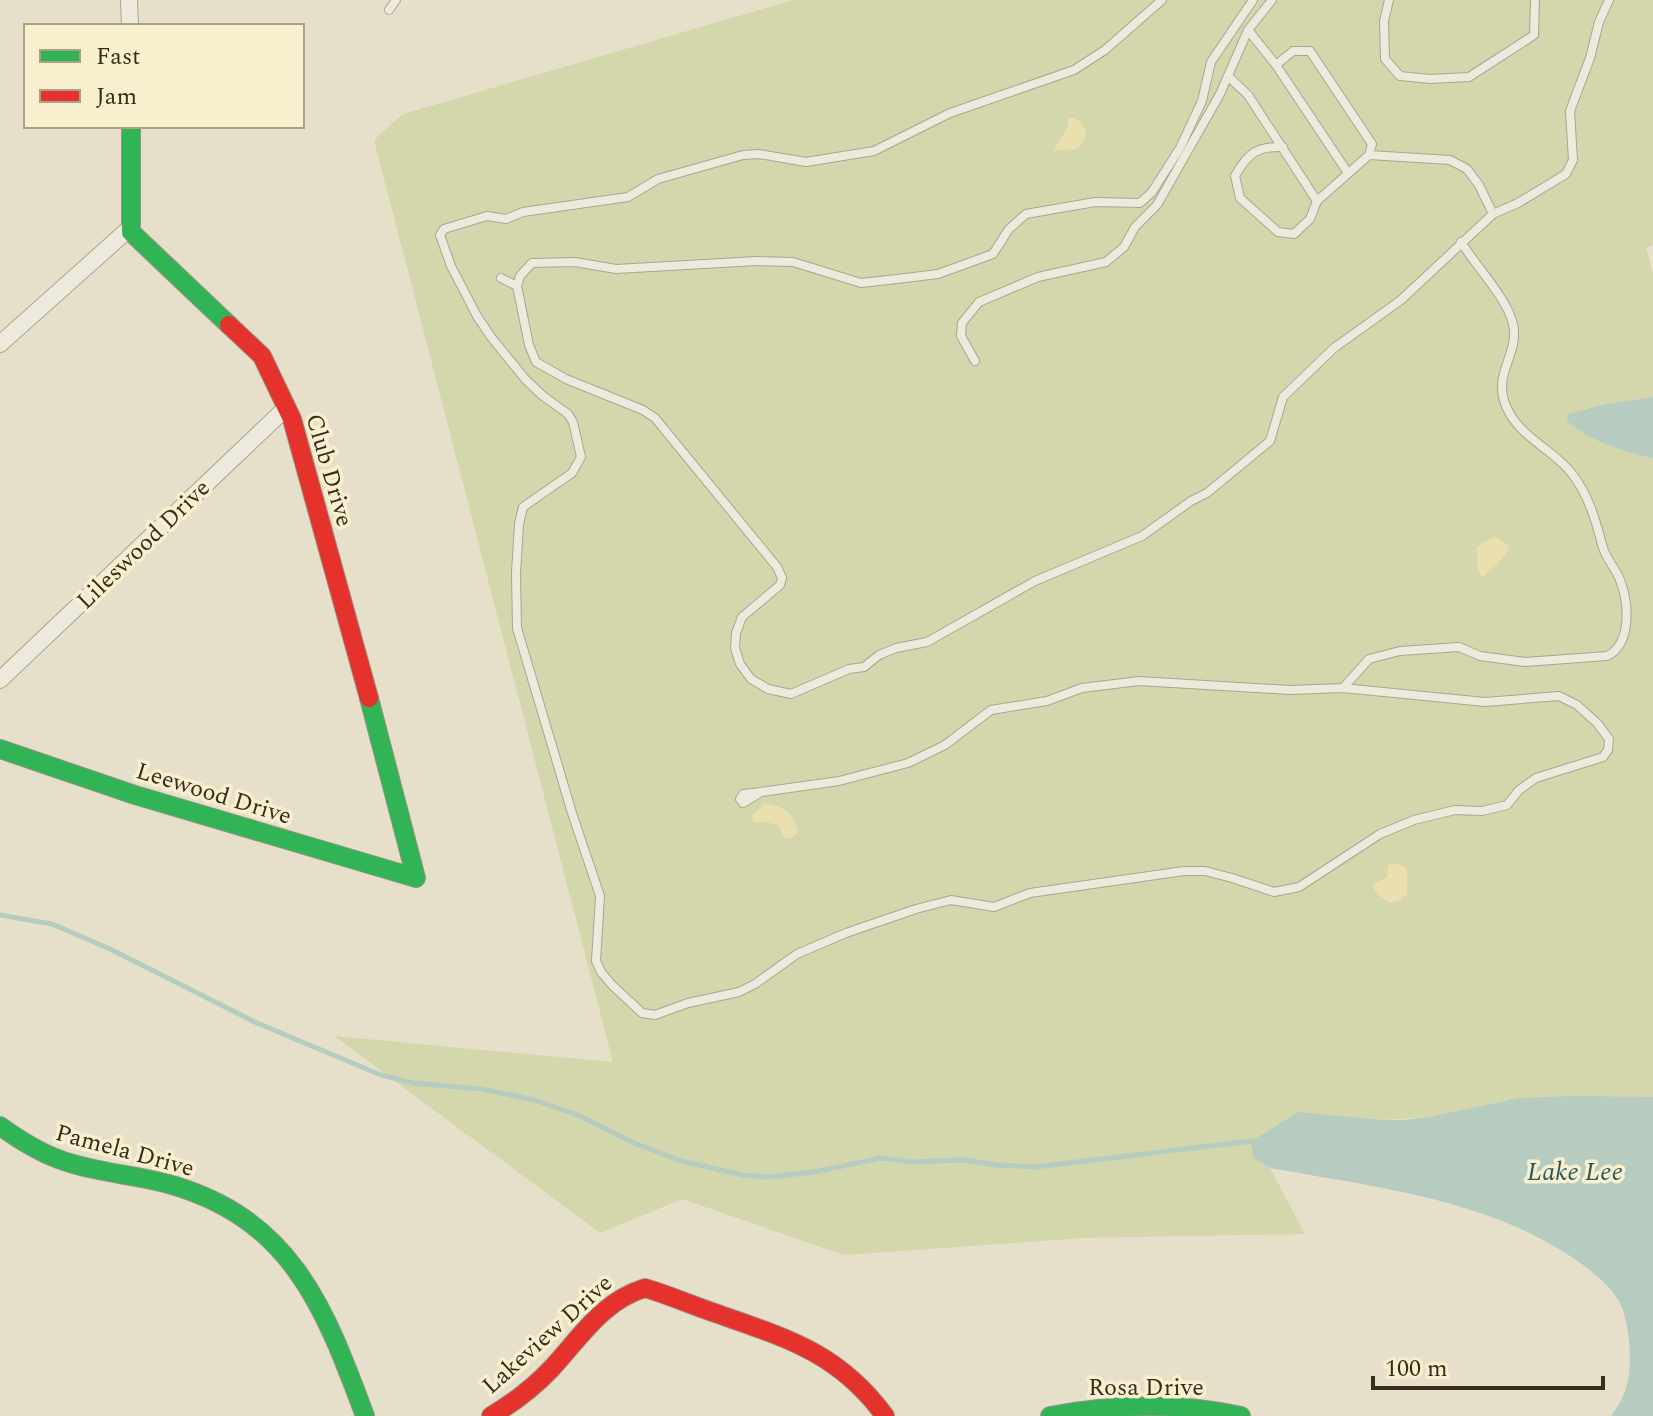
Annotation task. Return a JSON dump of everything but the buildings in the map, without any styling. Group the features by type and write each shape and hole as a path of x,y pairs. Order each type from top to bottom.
{"street":[{"path":"129,0 130,24"},
{"path":"0,344 131,227 131,128"},
{"name":"Club Drive","path":"131,227 131,232 262,356 287,407 388,766 416,878"},
{"name":"Lileswood Drive","path":"0,680 287,407"},
{"name":"Leewood Drive","path":"0,749 135,795 416,878"},
{"name":"Pamela Drive","path":"0,1126 24,1143 68,1163 185,1188 234,1213 270,1243 303,1277 317,1301 365,1416"},
{"name":"Lakeview Drive","path":"491,1416 540,1380 614,1300 631,1290 645,1288 796,1341 824,1356 851,1377 876,1402 885,1416"},
{"name":"Rosa Drive","path":"1050,1416 1083,1410 1185,1407 1241,1416"}],"lane":[{"path":"389,10 396,0"},
{"path":"761,792 839,781 908,763 945,745 991,710 1047,701 1082,688 1139,681 1290,690 1343,688 1485,702 1559,696 1577,705 1597,723 1609,739 1608,750 1603,757 1536,778 1519,790 1507,805 1482,811 1455,810 1414,820 1380,834 1299,887 1285,891 1274,892 1205,871 1184,871 1030,893 994,907 951,900 846,933 797,954 739,992 688,1003 655,1015 642,1013 601,972 596,961 600,896 517,628 516,573 523,507 572,473 581,457 578,440 568,414 526,380 491,337 463,290 440,235 444,229 487,216 506,219 523,212 628,197 658,179 743,155 759,154 806,162 874,151 950,113 1074,70 1105,50 1162,0"},
{"path":"1253,0 1211,62 1202,101 1180,148 1152,192 1140,203 1095,202 1026,214 1009,229 993,254 938,274 861,283 793,262 757,261 616,269 551,261 532,263 520,276 517,286 529,345 536,362 566,379 643,410 655,418 777,567 782,578 780,585 742,617 736,633 735,648 740,664 751,679 768,689 791,694 849,669 864,667 879,655 896,648 927,642 1035,581 1142,536 1207,493 1270,441 1283,397 1334,348 1401,300 1493,214 1566,174 1573,160 1570,111 1609,0"},
{"path":"975,361 961,336 962,323 979,302 1038,277 1106,262 1124,247 1135,227 1157,205 1220,94 1248,30 1272,0"},
{"path":"1389,0 1384,21 1385,59 1400,76 1430,79 1469,77 1534,35 1535,0"},
{"path":"1248,30 1276,65 1348,173"},
{"path":"1276,65 1293,51 1310,51 1372,144 1369,155 1317,201 1310,219 1294,234 1278,232 1240,198 1235,176 1244,160 1264,146 1283,147"},
{"path":"1228,76 1248,95 1317,201"},
{"path":"1369,155 1450,160 1467,169 1493,214"},
{"path":"1343,688 1369,659 1400,651 1459,647 1480,656 1525,662 1607,656 1617,651 1622,643 1626,626 1625,598 1620,578 1604,549 1600,527 1572,473 1527,435 1505,406 1501,377 1513,342 1513,324 1502,301 1461,242"},
{"path":"501,278 517,286"}],"green space":[{"path":"793,0 1653,0 1653,244 1646,248 1653,274 1653,397 1606,404 1569,414 1567,420 1610,446 1653,458 1653,1097 1519,1098 1428,1117 1382,1120 1253,1157 1270,1168 1305,1234 1084,1238 844,1255 682,1199 600,1233 334,1036 613,1062 374,140 403,114"}],"sand":[{"path":"1072,117 1082,123 1086,131 1082,144 1078,149 1053,151 1069,125 1067,119"},
{"path":"1494,536 1509,546 1502,559 1483,577 1478,571 1477,547"},
{"path":"765,804 787,812 798,832 790,839 784,837 778,825 755,823 753,815"},
{"path":"1399,864 1407,869 1407,894 1390,903 1377,894 1372,885 1387,877 1388,865"}],"water":[{"path":"1653,397 1653,458 1607,445 1567,421 1568,414"},
{"name":"Lake Lee","path":"1653,1097 1653,1416 1611,1416 1622,1399 1628,1381 1630,1352 1626,1323 1621,1306 1611,1290 1579,1262 1508,1223 1470,1210 1390,1189 1270,1168 1253,1158 1252,1141 1298,1112 1403,1120 1519,1098"}],"waterway":[{"path":"0,915 52,924 110,949 257,1023 381,1075 413,1083 481,1089 534,1100 578,1115 634,1143 681,1161 743,1175 768,1177 814,1172 881,1158 913,1162 964,1160 1035,1167 1252,1141 1254,1145"}],"traffic: fast":[{"path":"131,128 131,232 229,325"},
{"path":"0,749 135,795 416,878 369,698"},
{"path":"0,1126 58,1159 165,1183 208,1198 244,1218 273,1243 297,1271 317,1303 365,1416"},
{"path":"1050,1416 1146,1406 1193,1408 1241,1416"}],"traffic: jam":[{"path":"229,325 262,356 292,419 369,698"},
{"path":"491,1416 537,1383 604,1311 645,1288 809,1350 849,1376 885,1416"}]}
